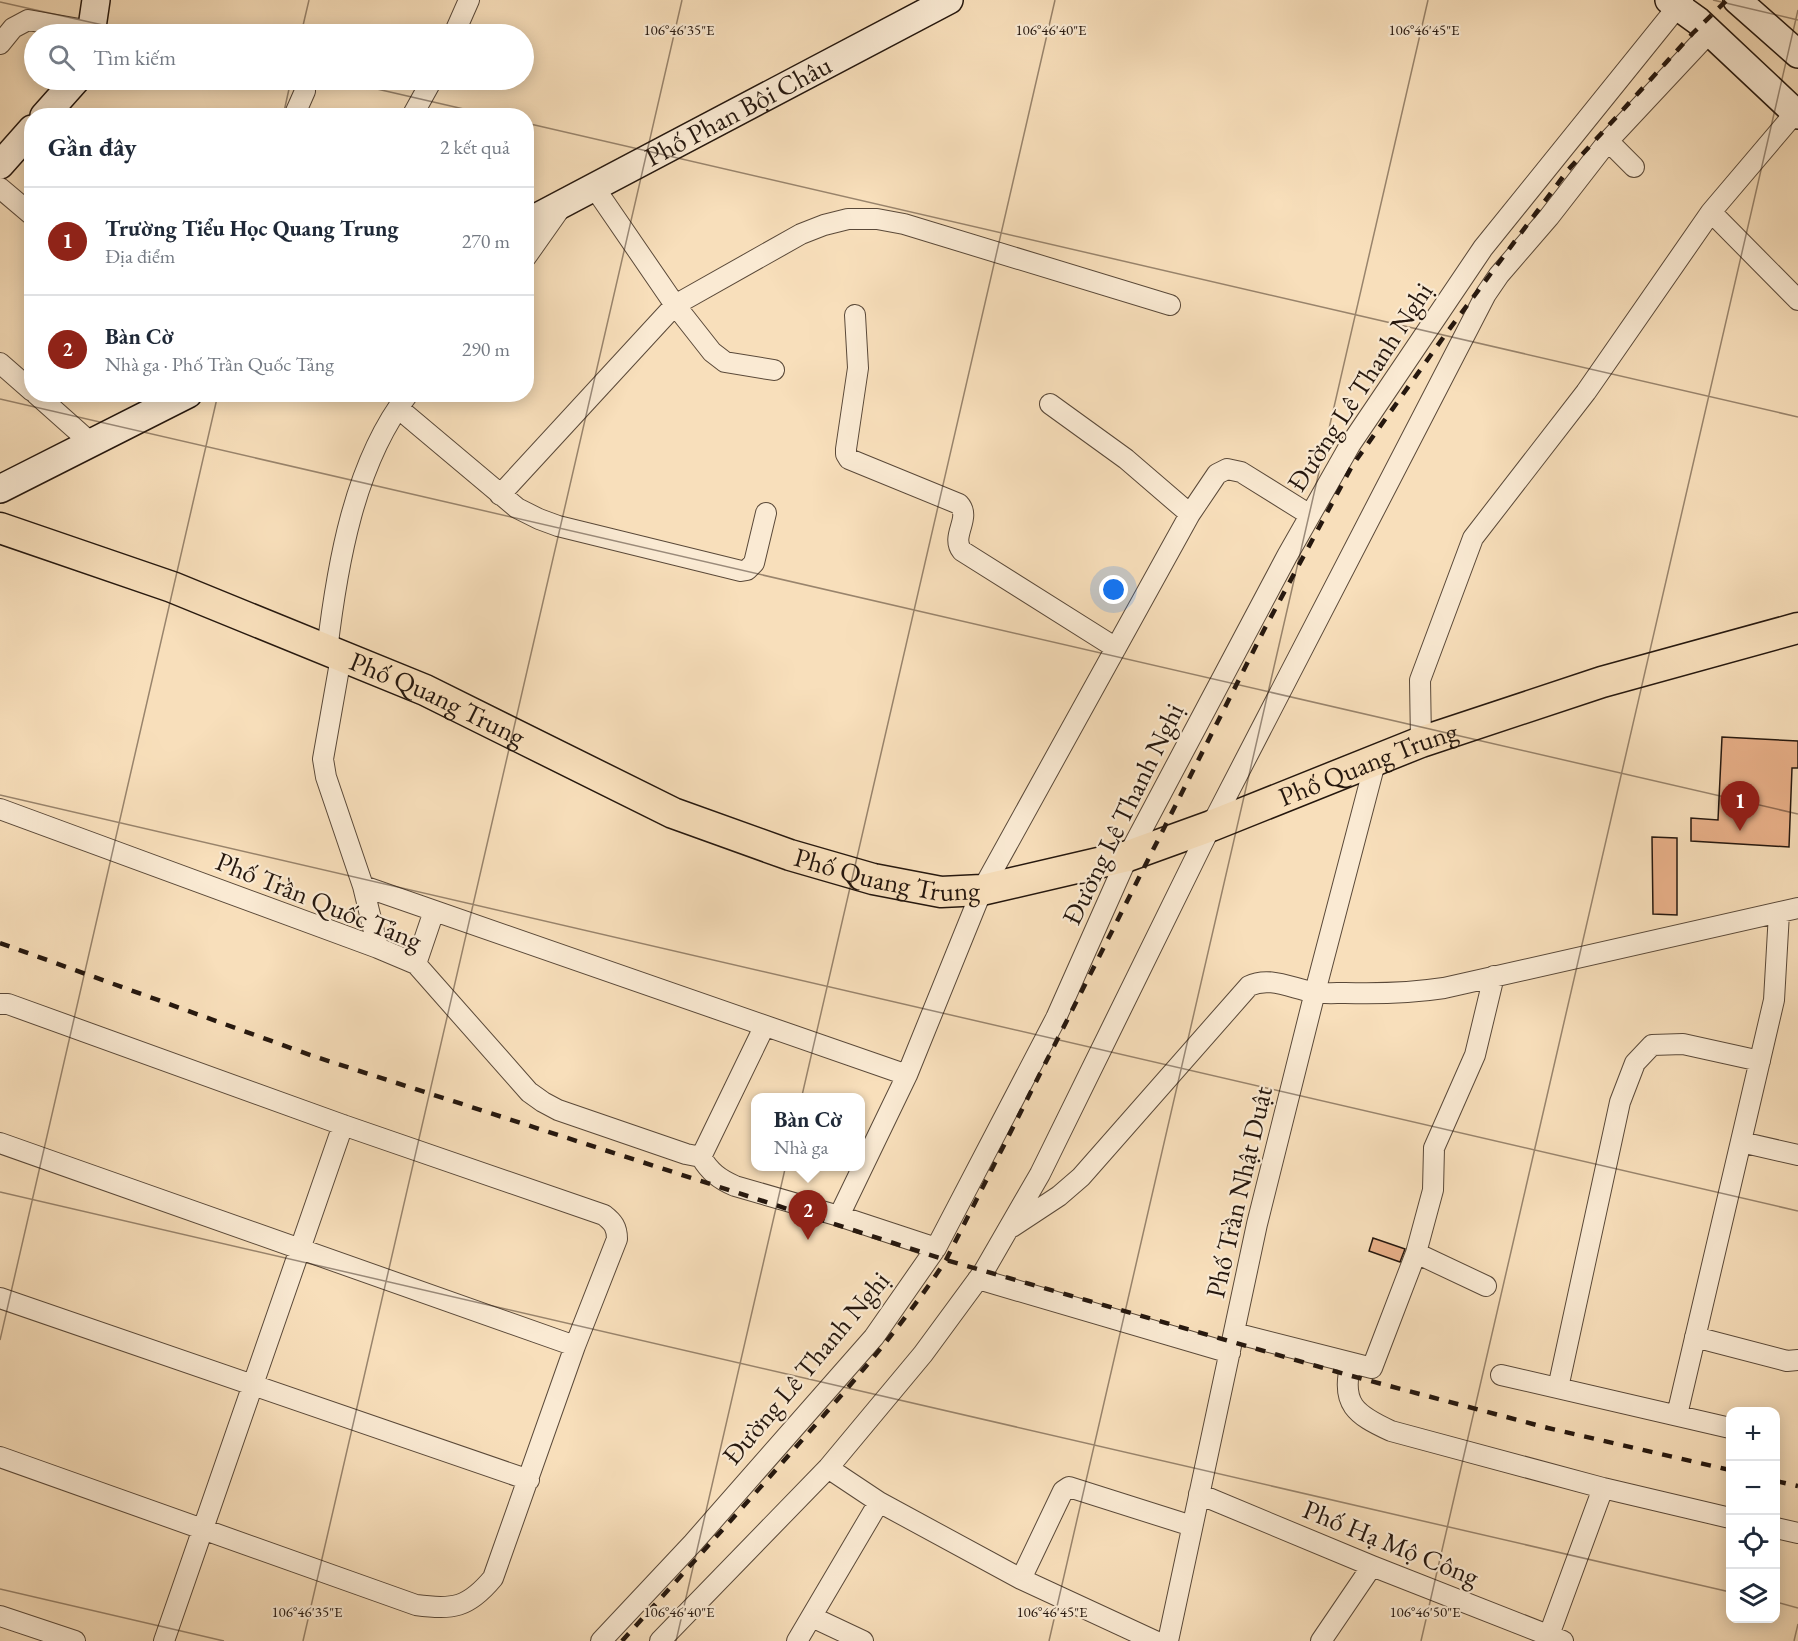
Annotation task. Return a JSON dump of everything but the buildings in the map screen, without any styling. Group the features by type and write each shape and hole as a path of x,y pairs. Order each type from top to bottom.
{"main road":[{"name":"Phố Quang Trung","path":"0,528 172,587 425,690 673,813 790,855 873,879 940,892 982,890 1128,856 1211,826 1421,742 1602,682 1798,628"}],"street":[{"path":"92,24 96,0"},
{"path":"458,24 469,0"},
{"name":"Phố Phan Bội Châu","path":"534,219 949,0"},
{"path":"1737,0 1798,54"},
{"path":"1421,742 1420,680 1473,538 1586,392 1711,212 1797,114 1677,2"},
{"name":"Đường Lê Thanh Nghị","path":"601,1641 701,1534 874,1337 936,1248 1056,1018 1128,856 1182,751 1350,445 1483,248 1677,2"},
{"path":"0,44 14,28 28,20 47,24"},
{"path":"660,1641 828,1468 923,1354 978,1280 1040,1174 1211,826 1486,294 1608,141 1710,32"},
{"path":"51,108 67,90"},
{"path":"416,108 426,90"},
{"path":"298,108 305,91"},
{"path":"0,165 24,138"},
{"path":"1608,141 1634,167"},
{"path":"594,187 675,305 712,352 725,362 774,370"},
{"path":"0,188 24,208"},
{"path":"534,246 563,204"},
{"path":"1711,212 1798,300"},
{"path":"500,495 675,305 801,234 824,225 848,219 877,219 904,224 1170,305"},
{"path":"855,315 858,368 846,449 849,459 959,504 964,515 958,541 962,551 1116,648"},
{"path":"0,363 24,379"},
{"path":"45,402 91,443"},
{"path":"0,489 172,402"},
{"path":"378,948 363,886 326,777 323,759 341,564 356,499 370,459 402,402"},
{"path":"404,402 500,495 517,508 558,526 741,572 754,563 766,513"},
{"path":"1050,404 1126,459 1190,514"},
{"path":"865,1162 907,1075 982,890 1190,514 1217,474 1227,469 1241,472 1310,515"},
{"name":"Phố Trần Nhật Duật","path":"1168,1641 1257,1224 1376,759"},
{"name":"Phố Trần Quốc Tảng","path":"0,809 416,964 529,1092 543,1102 558,1110 686,1154 701,1157"},
{"path":"363,886 907,1075"},
{"path":"416,964 434,911"},
{"path":"1008,1230 1059,1196 1081,1177 1249,986 1266,981 1315,992 1386,994 1418,992 1788,911 1774,1000 1677,1415"},
{"path":"1234,1333 1372,1368 1416,1253 1433,1190 1434,1148 1475,1055 1494,976"},
{"path":"0,1004 8,1004 343,1125 604,1215 617,1230 616,1239 575,1346 493,1578 480,1594 460,1605 440,1608 416,1605 0,1457"},
{"path":"764,1027 701,1157 710,1171 720,1180 735,1186 839,1216 936,1248"},
{"path":"1558,1388 1620,1102 1635,1063 1652,1045 1683,1044 1760,1061"},
{"path":"164,1641 343,1125"},
{"path":"1741,1142 1798,1155"},
{"path":"0,1143 575,1346"},
{"path":"839,1216 861,1171"},
{"path":"1416,1253 1486,1286"},
{"path":"978,1280 1230,1353"},
{"path":"0,1298 529,1480"},
{"path":"1695,1337 1788,1361 1798,1360"},
{"path":"1351,1363 1346,1389 1350,1401 1360,1414 1391,1431 1602,1488 1726,1517"},
{"path":"1501,1375 1726,1427"},
{"path":"828,1468 879,1502 1021,1579 1155,1641"},
{"path":"1021,1579 1063,1491 1069,1487 1192,1526"},
{"path":"1556,1638 1602,1488"},
{"name":"Phố Hạ Mộ Công","path":"1199,1494 1372,1566 1556,1638"},
{"path":"797,1641 879,1502"},
{"path":"1780,1529 1798,1533"},
{"path":"1321,1641 1372,1566"},
{"path":"0,1616 75,1641"},
{"path":"812,1617 862,1641"}],"railway":[{"path":"622,1641 855,1379 893,1333 946,1260 1265,628 1352,466 1445,335 1568,170 1693,33 1727,0"},
{"path":"0,943 313,1056 946,1260 1348,1375 1548,1428 1726,1469"},
{"path":"1780,1482 1798,1486"}],"place":[{"name":"Trường Tiểu Học Quang Trung","path":"1740,831"},
{"name":"Bàn Cờ","path":"808,1240"}]}
